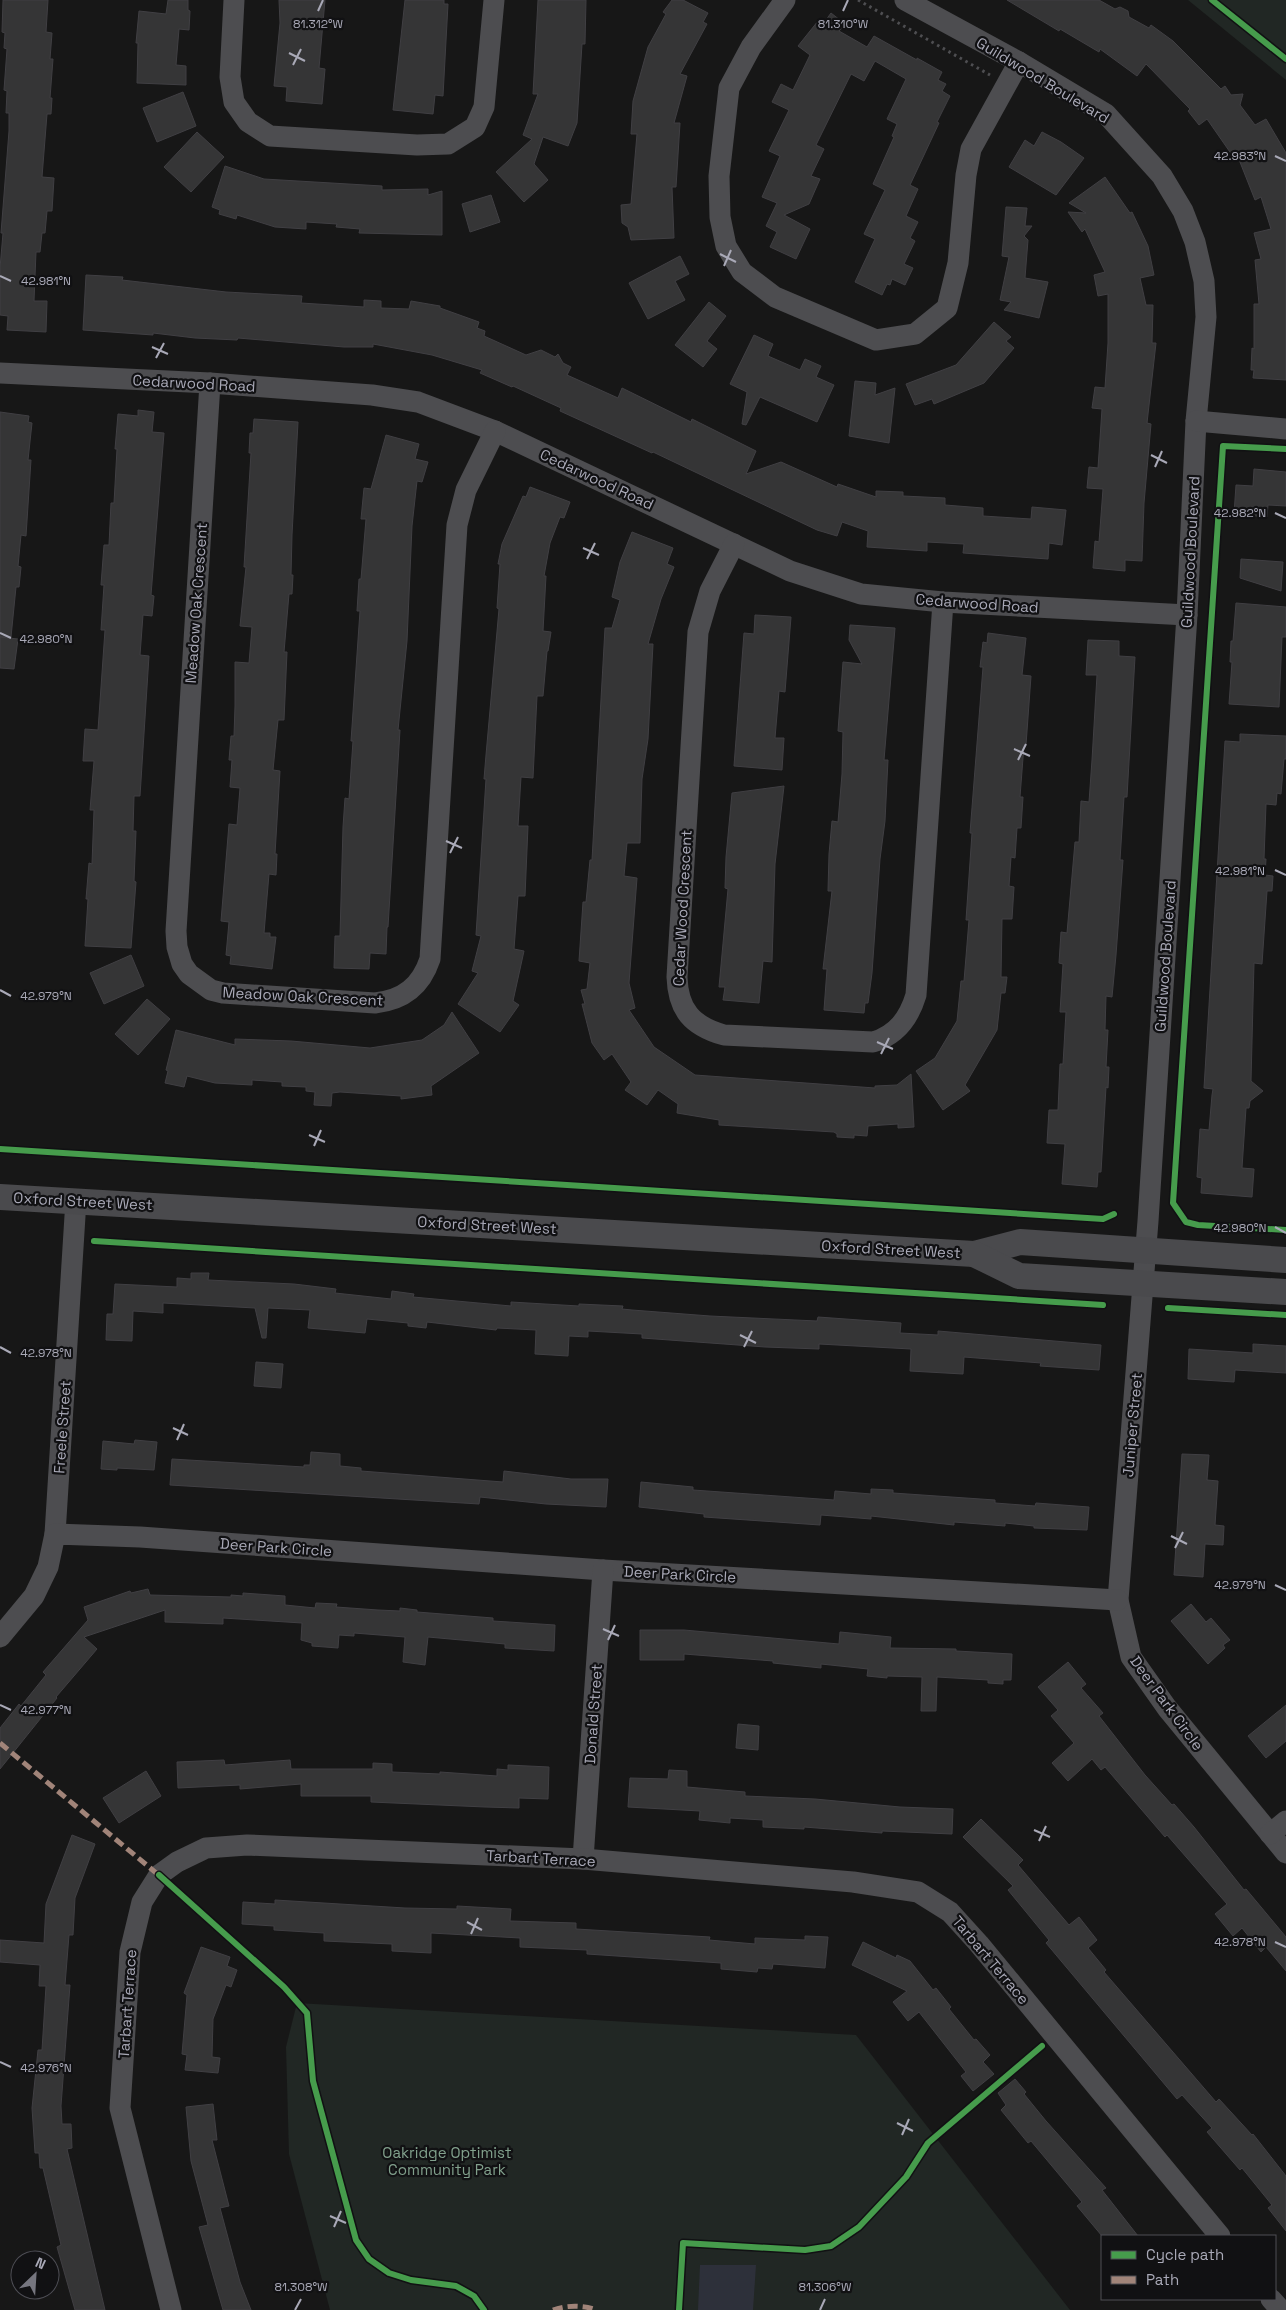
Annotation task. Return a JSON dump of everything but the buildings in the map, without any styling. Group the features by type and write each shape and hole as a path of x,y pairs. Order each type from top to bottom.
{"main road":[{"name":"Oxford Street West","path":"0,1197 974,1254 1020,1242 1286,1260"},
{"name":"Oxford Street West","path":"974,1254 1019,1276 1286,1292"}],"street":[{"path":"234,0 230,77 234,102 248,122 270,136 417,144 448,144 475,127 484,108 494,0"},
{"path":"786,0 751,47 729,88 719,176 720,217 726,246 742,272 774,296 876,340 915,334 947,308 958,262 966,176 971,149 1019,62"},
{"name":"Guildwood Boulevard","path":"905,0 1019,62 1106,114 1162,176 1183,211 1195,242 1204,281 1206,317 1196,421 1187,615 1146,1250"},
{"name":"Cedarwood Road","path":"0,372 210,383 372,395 418,402 496,432 790,571 861,594 943,602 1187,615"},
{"name":"Meadow Oak Crescent","path":"210,383 176,931 178,955 189,974 205,986 223,993 375,1004 388,1002 410,992 426,972 430,959 457,524 466,490 496,432"},
{"path":"1196,421 1286,429"},
{"name":"Cedar Wood Crescent","path":"734,544 710,591 698,632 677,977 677,992 682,1006 690,1018 711,1032 724,1035 873,1042 891,1034 906,1019 916,995 943,602"},
{"name":"Freele Street","path":"55,1534 76,1200"},
{"name":"Juniper Street","path":"1118,1600 1146,1250"},
{"path":"0,1637 34,1596 48,1566 55,1534"},
{"name":"Deer Park Circle","path":"55,1534 140,1537 603,1570 1118,1600 1131,1657 1167,1708 1278,1827 1286,1853"},
{"name":"Donald Street","path":"583,1859 603,1570"},
{"name":"Tarbart Terrace","path":"171,2310 120,2108 130,1952 142,1902 159,1875 177,1862 206,1848 247,1845 583,1859 853,1882 918,1892 950,1912 979,1944 1219,2235"},
{"path":"1272,2300 1280,2310"}],"path":[{"path":"858,0 992,76"}],"green space":[{"path":"1188,0 1286,0 1286,80"},
{"name":"Oakridge Optimist Community Park","path":"297,2003 856,2035 1070,2310 330,2310 289,2154 286,2047"}],"shaded area":[{"path":"700,2265 756,2265 753,2310 698,2310"}],"marked path":[{"path":"0,1743 161,1877"},
{"path":"553,2310 575,2306 596,2310"}],"cycle path":[{"path":"1212,0 1286,59"},
{"path":"1286,449 1223,446 1173,1203 1186,1222 1198,1225 1286,1230"},
{"path":"0,1149 1103,1219 1114,1214"},
{"path":"94,1241 1103,1305"},
{"path":"1168,1308 1286,1315"},
{"path":"159,1875 284,1987 307,2013 313,2081 356,2240 369,2259 389,2273 411,2280 456,2286 474,2296 484,2310"},
{"path":"679,2310 683,2243 805,2250 831,2246 859,2227 906,2177 928,2143 1042,2046"}]}
